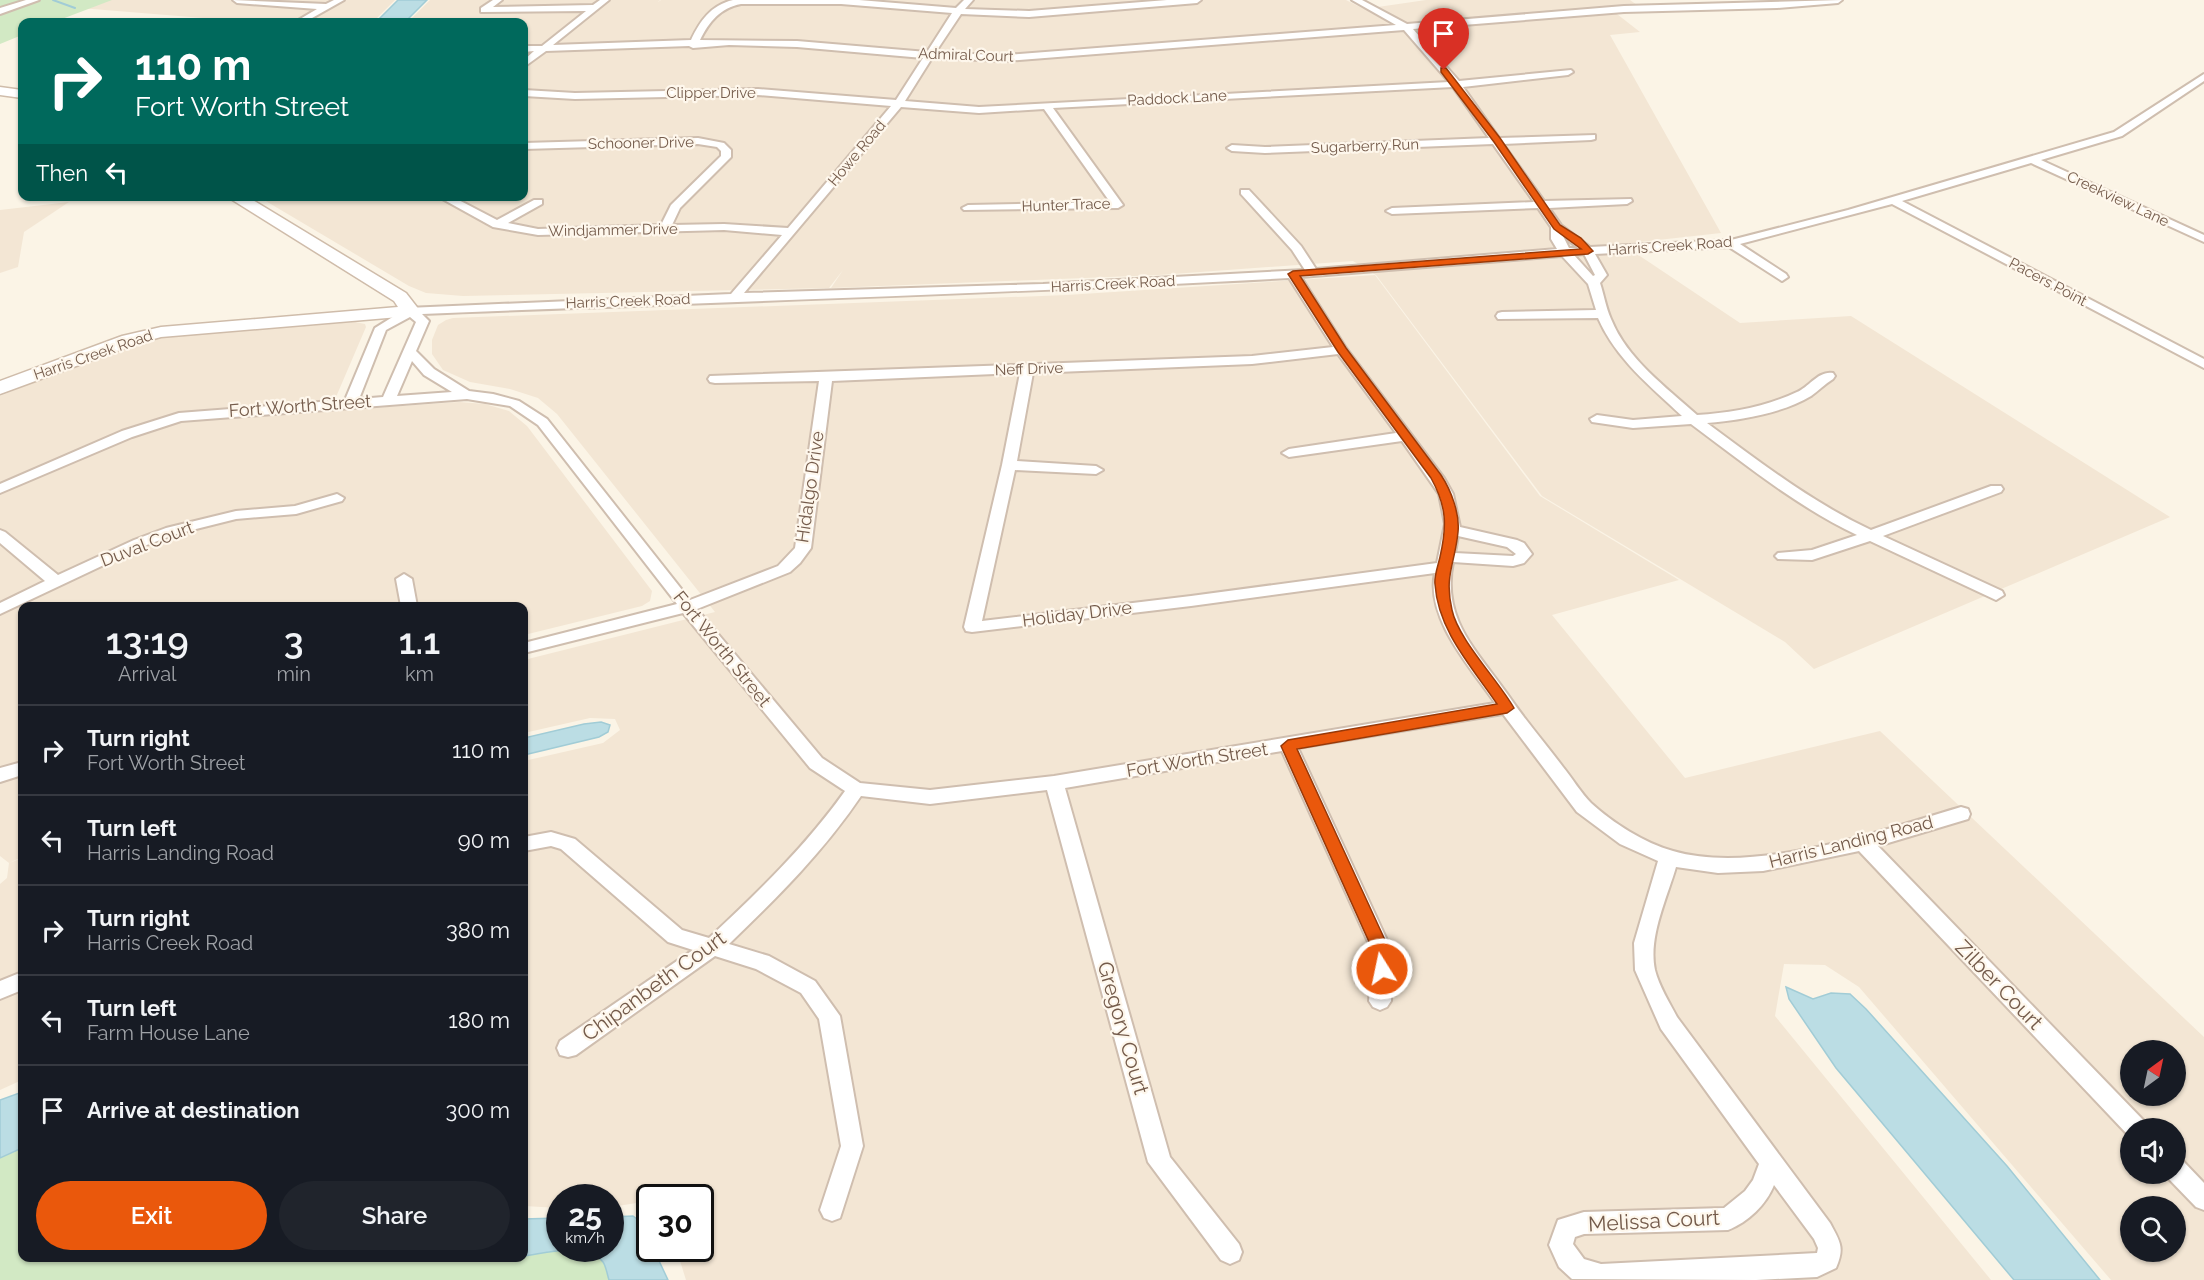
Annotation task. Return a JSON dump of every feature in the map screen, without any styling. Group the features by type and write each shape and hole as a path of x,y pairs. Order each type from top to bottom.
{"street":[{"path":"1,10 35,0"},
{"path":"237,0 329,7"},
{"path":"307,18 340,0"},
{"path":"498,0 484,10 595,8"},
{"path":"528,61 605,0"},
{"name":"Howe Road","path":"734,297 792,232 898,104 958,11 969,0"},
{"path":"693,45 702,27 716,9 734,2 841,1 958,11 1029,14 1197,0"},
{"path":"1356,0 1408,28 1456,84 1557,227 1578,240 1596,261 1601,275 1594,283"},
{"path":"1581,0 1595,10"},
{"name":"Admiral Court","path":"528,49 802,44 931,55 1006,58 1408,28 1595,10 1803,5 1838,0"},
{"name":"Paddock Lane","path":"898,104 980,110 1456,84 1568,72"},
{"name":"Harris Creek Road","path":"0,388 129,340 161,332 411,311 734,297 1043,288 1313,273 1564,252 1731,243 1893,200 2118,134 2204,77"},
{"path":"0,91 18,93"},
{"name":"Clipper Drive","path":"528,93 574,96 758,92 898,104"},
{"name":"Hunter Trace","path":"968,208 1118,205 1047,106"},
{"name":"Sugarberry Run","path":"1232,148 1265,150 1592,137"},
{"name":"Schooner Drive","path":"528,146 698,141 720,145 726,150 726,157 675,207 665,229"},
{"name":"Creekview Lane","path":"2032,160 2204,239"},
{"path":"1245,192 1297,248 1313,273"},
{"name":"Pacers Point","path":"1893,200 2204,364"},
{"path":"242,201 400,297 423,321 389,399"},
{"name":"Windjammer Drive","path":"451,201 497,225 516,229 556,232 724,227 792,232"},
{"path":"1392,211 1627,201"},
{"path":"497,225 538,202"},
{"path":"1557,227 1557,239 1564,252 1594,283 1611,333 1633,363 1694,420 1799,498 1828,516 1868,537 1996,595"},
{"path":"1731,243 1782,277"},
{"name":"Harris Landing Road","path":"1293,274 1341,350 1437,478 1446,494 1452,530 1441,581 1445,612 1455,632 1507,708 1584,807 1627,839 1669,858 1718,866 1763,864 1863,843 1961,814"},
{"path":"351,402 381,328 411,311"},
{"path":"1502,316 1603,314"},
{"name":"Neff Drive","path":"715,379 826,377 1252,360 1341,350"},
{"path":"410,352 429,372 467,395"},
{"name":"Holiday Drive","path":"1026,369 1009,465 972,627 1191,601 1388,573 1444,562"},
{"path":"1597,418 1633,424 1731,417 1773,407 1805,394 1828,376"},
{"name":"Hidalgo Drive","path":"528,647 687,607 784,569 795,560 803,548 826,377"},
{"name":"Fort Worth Street","path":"0,489 127,434 179,417 389,399 467,395 495,397 518,403 537,415 687,607 816,763 856,789 930,797 1054,783 1507,708"},
{"path":"1289,453 1405,436"},
{"path":"1009,465 1096,470"},
{"path":"1783,556 1812,555 1868,537 1996,489"},
{"name":"Duval Court","path":"0,609 139,543 182,528 236,516 296,510 337,498"},
{"path":"1444,562 1513,561 1519,560 1524,554 1519,546 1512,543 1452,530"},
{"path":"0,535 56,582"},
{"path":"404,579 408,602"},
{"path":"1288,746 1383,953 1380,1002"},
{"path":"0,775 18,770"},
{"name":"Gregory Court","path":"1054,783 1160,1162 1230,1252"},
{"name":"Chipanbeth Court","path":"568,1047 713,947 767,896 826,832 856,789"},
{"path":"528,843 551,839 568,844 675,936 762,962 808,987 830,1016 852,1146 832,1210"},
{"name":"Zilber Court","path":"1863,843 2126,1118"},
{"name":"Melissa Court","path":"1669,858 1644,943 1645,970 1669,1023 1822,1231 1830,1247 1827,1260 1817,1265 1601,1276 1582,1273 1568,1261 1561,1245 1566,1228 1584,1223 1728,1219 1753,1199 1762,1186 1771,1162"},
{"path":"0,990 18,983"},
{"path":"2186,1180 2204,1199"}],"shaded area":[{"path":"90,0 395,0 377,18 203,18 68,7"},
{"path":"430,0 660,0 658,2 661,0 1346,0 1364,9 1426,0 1630,0 1637,5 1608,7 1640,32 1610,35 1721,233 1622,244 1740,323 1851,316 2170,517 1814,669 1785,642 1542,496 1376,275 1353,261 1159,275 831,288 843,270 829,288 463,296 426,293 409,286 266,201 528,201 528,18 412,18"},
{"path":"69,202 24,232 18,267 0,273 0,210"},
{"path":"1375,275 1540,496 1679,580 1552,615 1685,778 1880,731 2204,1037 2204,1280 2111,1280 1859,987 1825,965 1784,964 1775,1016 1991,1280 686,1280 680,1262 714,1262 714,1184 636,1184 636,1203 624,1205 624,1184 546,1184 546,1207 528,1206 528,760 603,743 620,730 615,719 590,718 528,732 528,659 715,612 557,414 538,398 510,389 470,382 443,370 432,354 432,340 438,325 446,320 1067,295"},
{"path":"355,322 365,324 366,327 330,411 459,402 485,404 509,411 527,426 652,591 650,601 642,606 528,634 528,602 18,602 18,859 9,863 0,856 0,396 108,353 164,337"},
{"path":"18,860 18,1082 0,1090 0,884 7,878 9,863"}],"green space":[{"path":"0,0 112,0 65,18 18,18 18,37 0,44"},
{"path":"0,1119 18,1119 18,1262 528,1262 528,1256 546,1252 546,1262 603,1262 609,1280 0,1280"}],"water":[{"path":"398,0 427,0 409,18 380,18"},
{"path":"601,722 610,725 608,732 599,737 528,754 528,737"},
{"path":"1786,987 1813,999 1831,993 1850,994 2007,1166 2100,1280 2014,1280 1836,1068 1789,999"},
{"path":"18,1093 18,1150 0,1158 0,1100"},
{"path":"624,1216 633,1216 636,1219 636,1262 660,1262 668,1280 609,1280 603,1262 624,1262"},
{"path":"546,1218 546,1252 528,1255 528,1219"}],"waterway":[{"path":"53,0 75,8"}],"route":[{"path":"1382,969 1383,953 1288,746 1507,708 1455,632 1445,612 1441,581 1452,530 1450,507 1446,494 1437,478 1341,350 1293,274 1588,251 1578,240 1557,227 1497,140 1444,70"}]}
